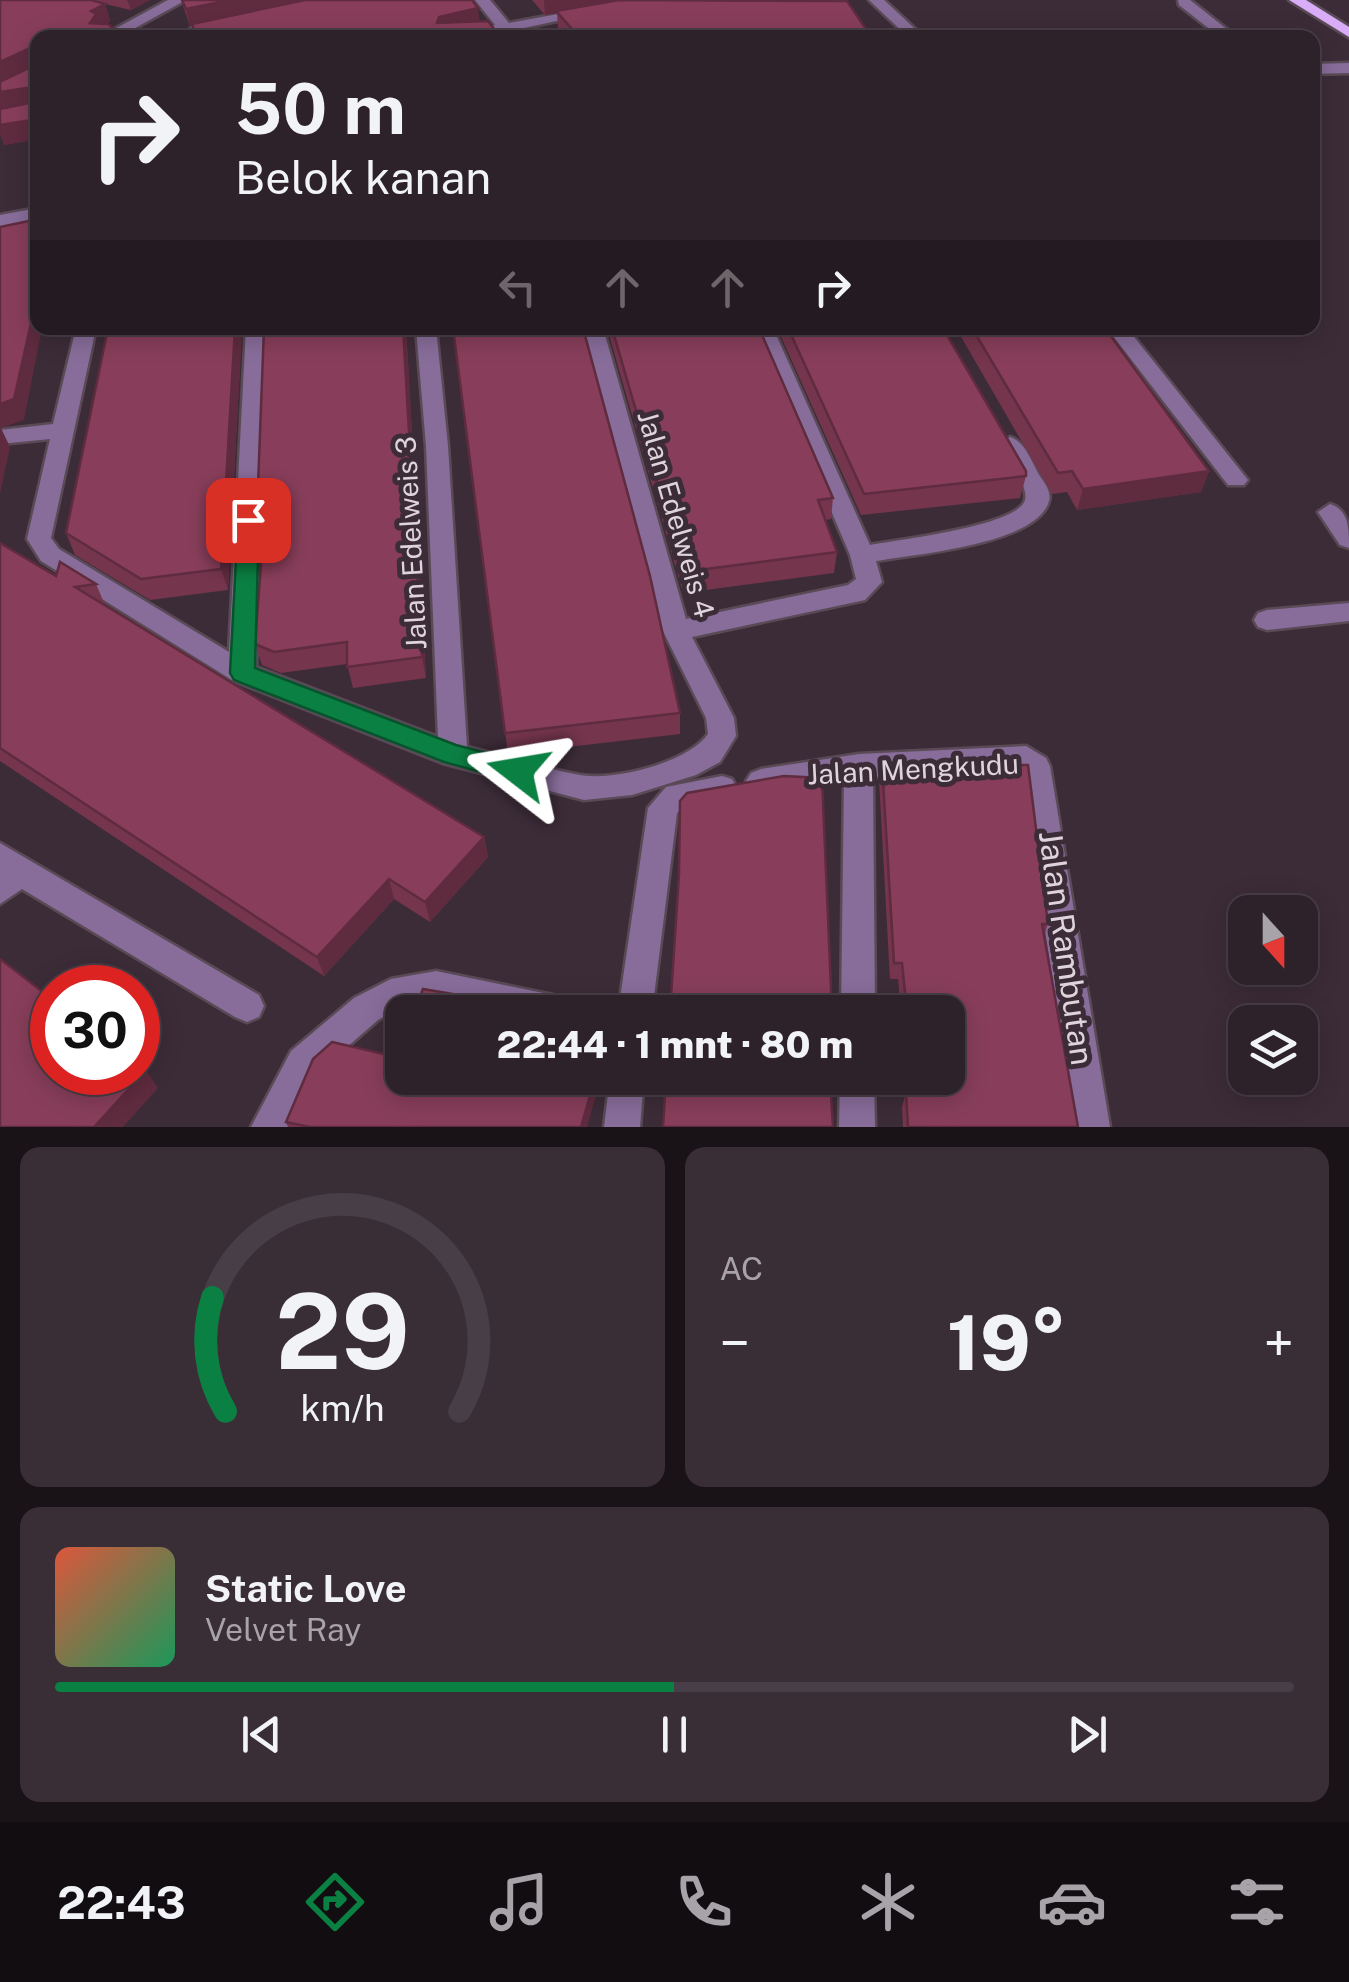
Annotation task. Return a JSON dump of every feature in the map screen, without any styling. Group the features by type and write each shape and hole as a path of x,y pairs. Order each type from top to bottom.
{"main road":[{"path":"1296,0 1349,33"}],"street":[{"path":"115,30 129,18 178,0"},
{"path":"482,0 508,30"},
{"path":"876,0 909,30"},
{"path":"1184,2 1221,30"},
{"path":"519,30 602,11"},
{"path":"197,30 234,23"},
{"path":"1320,69 1349,68"},
{"path":"1320,85 1349,84"},
{"path":"0,221 30,215"},
{"path":"84,335 39,539 50,556 242,673 453,755"},
{"path":"242,673 256,335"},
{"name":"Jalan Edelweis 3","path":"427,335 437,446 453,755"},
{"name":"Jalan Edelweis 4","path":"453,755 584,788 632,783 686,767 702,760 722,736 720,718 676,631 595,335"},
{"path":"676,631 861,591 869,582 862,555 766,335"},
{"path":"1122,335 1236,480"},
{"path":"862,555 1004,528 1027,517 1037,502 1037,491 999,426"},
{"path":"0,437 62,430"},
{"path":"1330,512 1349,539"},
{"path":"1267,620 1349,612"},
{"name":"Jalan Mengkudu","path":"636,995 660,816 668,801 683,794 859,766 1026,758 1038,768"},
{"path":"858,995 859,766"},
{"name":"Jalan Rambutan","path":"1038,768 1092,1127"},
{"path":"7,873 247,1006"},
{"path":"392,995 411,988 436,986 478,995"},
{"path":"269,1127 304,1063 366,1009 385,999"},
{"path":"622,1127 625,1095"},
{"path":"857,1095 857,1127"}],"building":[{"path":"0,0 91,0 105,4 91,11 96,14 90,23 108,24 116,30 30,30 30,48 0,62"},
{"path":"182,0 230,0 186,9"},
{"path":"305,0 472,0 478,8 439,17 437,23 488,21 495,30 194,30 192,24"},
{"path":"619,0 847,1 867,30 573,30 556,11"},
{"path":"30,67 30,88 0,92 0,82"},
{"path":"30,103 30,120 0,125 0,109"},
{"path":"30,221 30,328 14,399 0,404 0,227"},
{"path":"107,335 235,335 221,569 141,579 66,533"},
{"path":"264,335 403,335 422,657 347,667 347,642 274,652 255,644 261,564 255,565"},
{"path":"454,335 585,335 650,576 680,713 505,733"},
{"path":"614,335 762,335 833,498 818,500 837,552 683,572"},
{"path":"791,335 947,335 1026,476 864,494"},
{"path":"976,335 1110,335 1209,471 1083,489 1072,471 1058,473"},
{"path":"0,543 56,576 60,562 96,584 75,587 484,837 425,902 389,879 317,957 0,748"},
{"path":"882,764 1028,765 1048,924 1042,924 1078,1127 908,1127 906,1095 965,1095 965,995 905,995 902,963 894,963"},
{"path":"784,776 822,778 831,995 671,995 680,801 687,793"},
{"path":"0,959 30,982 30,1095 123,1095 94,1127 0,1127"},
{"path":"423,989 458,995 421,995"},
{"path":"332,1042 385,1054 385,1095 590,1095 581,1127 310,1127 286,1122 313,1059"},
{"path":"665,1095 831,1095 833,1127 663,1127"}],"route":[{"path":"248,520 242,673 453,755 518,771"}]}
